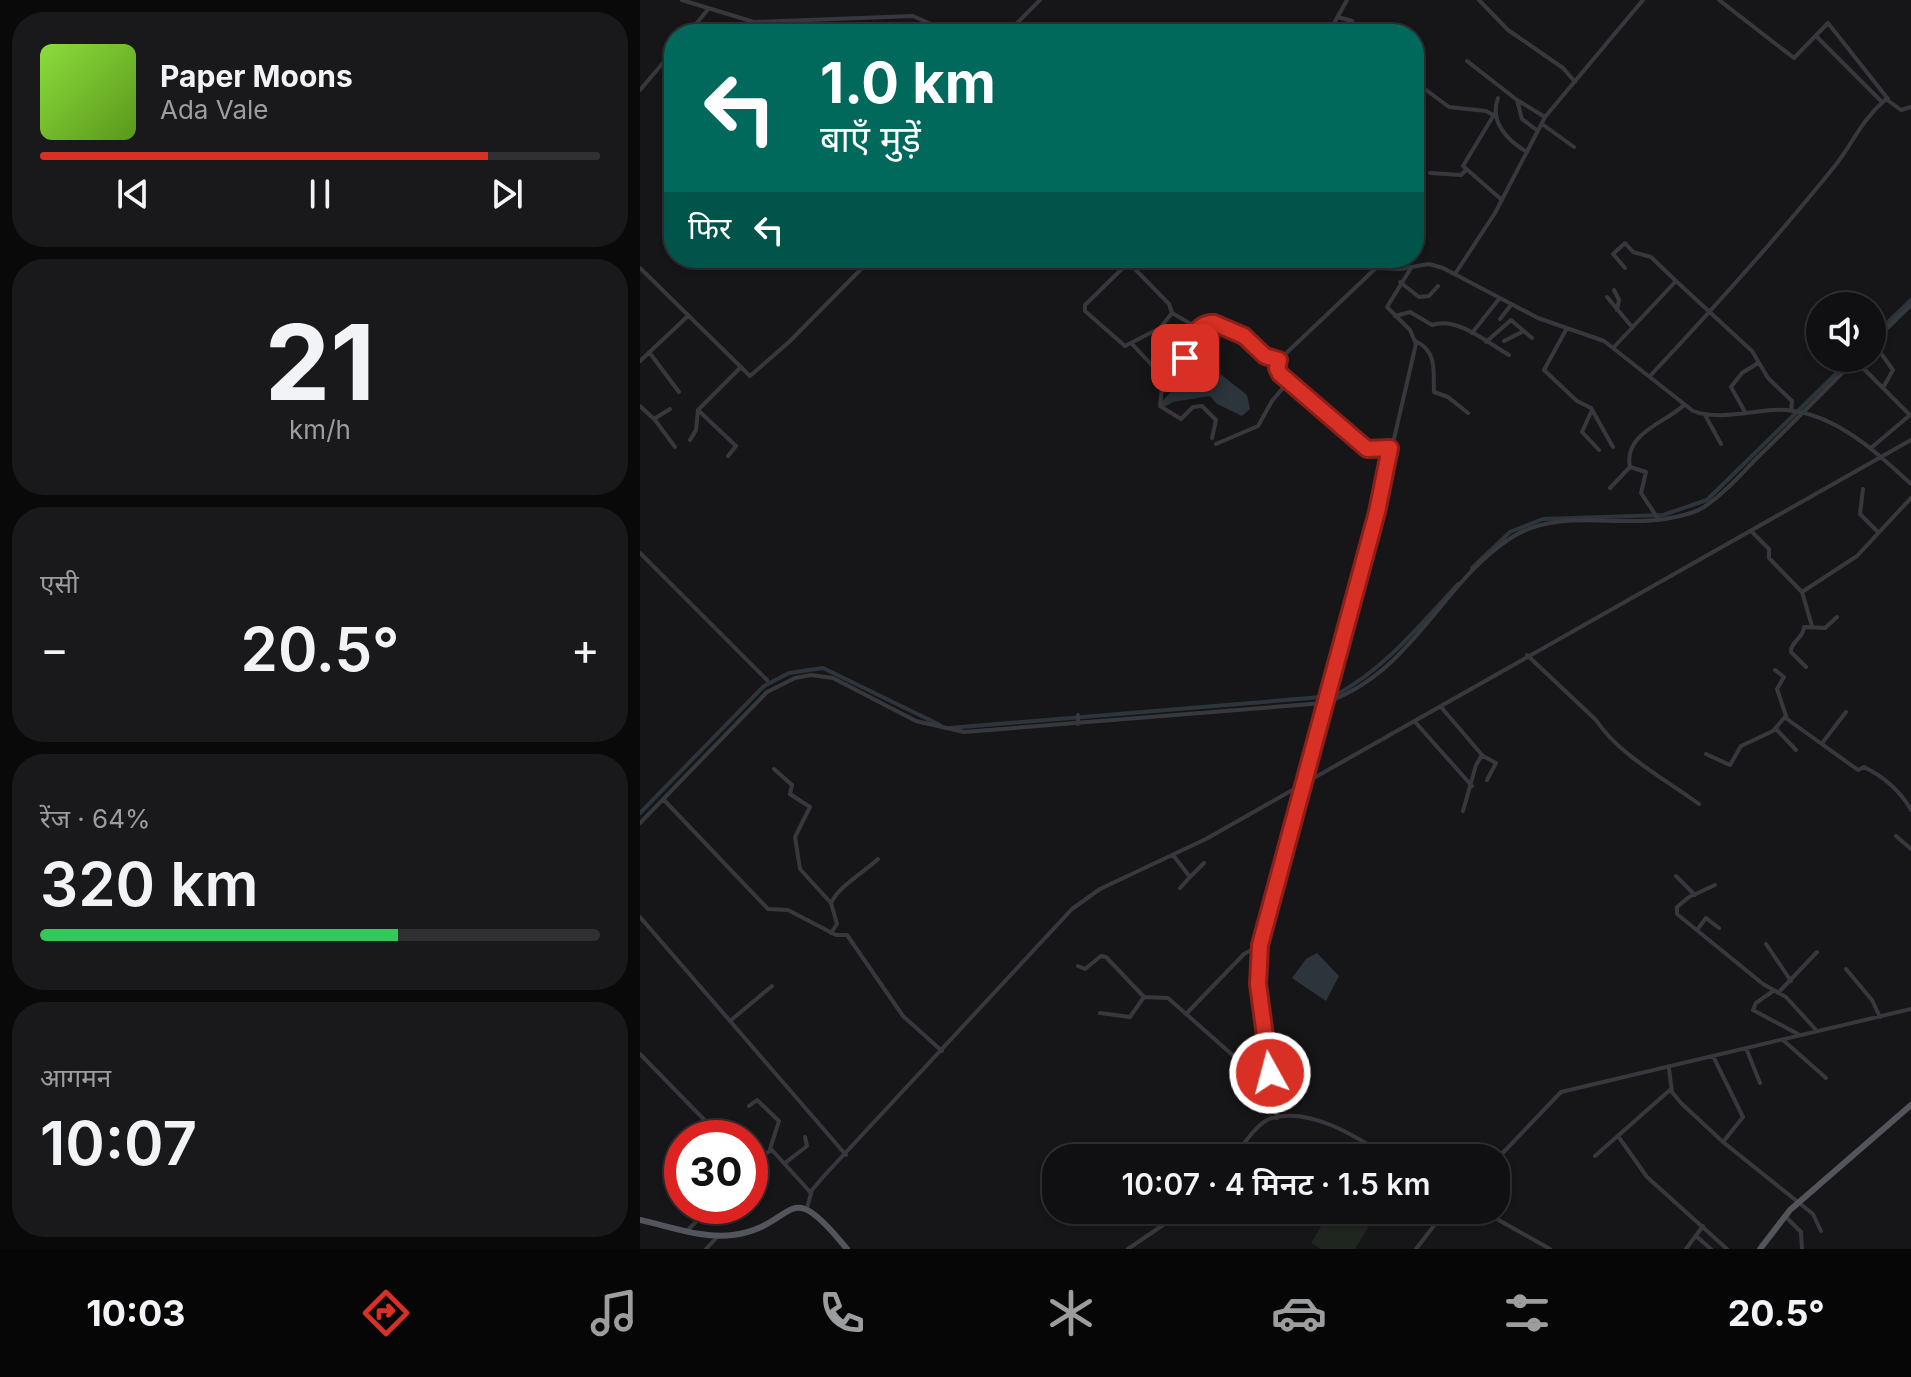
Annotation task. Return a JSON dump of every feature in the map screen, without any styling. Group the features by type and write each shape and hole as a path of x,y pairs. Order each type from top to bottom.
{"main road":[{"path":"1760,1249 1799,1201 1911,1105"},
{"path":"640,1220 718,1235 747,1232 793,1208 807,1208 822,1218 847,1249"}],"street":[{"path":"682,0 754,22 913,16 931,24"},
{"path":"1016,24 1040,0"},
{"path":"1334,24 1347,0"},
{"path":"1479,0 1508,30 1563,68 1575,82"},
{"path":"1455,275 1502,200 1545,117 1643,0"},
{"path":"1719,0 1791,57 1799,56 1826,23 1831,24 1888,99 1901,110 1911,107"},
{"path":"696,24 709,8"},
{"path":"1338,17 1353,24"},
{"path":"1815,36 1882,102"},
{"path":"1467,61 1517,100 1545,117"},
{"path":"640,90 664,62"},
{"path":"1424,89 1445,105 1494,114"},
{"path":"1498,98 1494,114 1465,161 1466,170 1502,200"},
{"path":"1650,376 1711,311 1835,166 1854,132 1888,99"},
{"path":"1517,100 1522,119 1538,131"},
{"path":"1494,114 1502,130 1527,152"},
{"path":"1542,124 1574,147"},
{"path":"1430,173 1437,177 1451,172 1461,175 1466,170"},
{"path":"1625,268 1613,254 1625,243 1633,252 1651,257 1752,351 1792,401 1792,410"},
{"path":"1424,266 1433,265 1511,305 1594,336 1614,347 1684,405 1705,415 1792,410 1842,430 1871,448 1911,484"},
{"path":"640,268 750,376 862,268"},
{"path":"1121,268 1084,309 1122,346 1132,344 1160,328 1172,313"},
{"path":"1137,268 1169,304 1172,313 1198,328"},
{"path":"1390,448 1367,449 1277,370 1279,360 1376,268 1411,268"},
{"path":"1277,1118 1258,984 1260,945 1377,512 1415,341 1410,330 1387,307 1411,268"},
{"path":"1614,347 1676,281"},
{"path":"1400,282 1419,297 1429,296 1438,286"},
{"path":"1614,290 1619,300 1617,310"},
{"path":"1607,297 1632,327"},
{"path":"1472,333 1499,299"},
{"path":"1500,319 1511,305"},
{"path":"1886,329 1911,305"},
{"path":"1518,323 1525,311"},
{"path":"1395,316 1410,312 1432,325 1447,323 1472,333 1509,355"},
{"path":"640,361 688,316"},
{"path":"1486,342 1510,320 1518,323 1532,338"},
{"path":"1162,375 1185,358 1187,344 1198,328 1214,323 1244,336 1265,356 1279,360"},
{"path":"1567,327 1544,370 1577,401 1593,410 1613,447"},
{"path":"1504,341 1524,331"},
{"path":"1415,341 1424,345 1431,356 1434,392 1448,397 1468,413"},
{"path":"1132,344 1162,375 1160,406 1181,419 1193,407 1202,406 1216,420 1212,438"},
{"path":"649,352 679,392"},
{"path":"1884,386 1894,373 1886,358"},
{"path":"1745,412 1731,387 1742,373 1758,362"},
{"path":"690,440 696,430 698,410 740,368"},
{"path":"640,823 767,692 795,678 811,675 833,678 916,721 949,731 1324,701 1363,686 1394,661 1491,555 1517,535 1562,522 1658,519 1686,515 1708,505 1843,372"},
{"path":"1869,372 1911,414 1871,448"},
{"path":"1216,444 1258,426 1272,401 1288,382"},
{"path":"1610,488 1630,467 1632,449 1641,437 1657,421 1673,416 1684,405"},
{"path":"640,406 675,447"},
{"path":"654,419 670,409"},
{"path":"698,410 736,446 728,456"},
{"path":"1593,410 1582,432 1599,450"},
{"path":"1705,415 1721,444"},
{"path":"807,1208 811,1193 1072,909 1100,889 1173,855 1301,786 1527,655 1910,442"},
{"path":"1630,467 1646,472 1641,493 1658,519"},
{"path":"1863,489 1860,514 1878,532"},
{"path":"1802,592 1852,560 1911,498"},
{"path":"1752,532 1769,549 1769,558 1802,592 1812,626"},
{"path":"640,553 767,680"},
{"path":"1806,667 1790,648 1803,633 1804,627 1825,628 1837,617"},
{"path":"1527,655 1596,720 1603,731 1660,779 1699,804"},
{"path":"1775,670 1784,677 1777,689 1785,717 1858,770 1864,767 1874,771 1899,790 1911,810"},
{"path":"1444,705 1482,755 1496,763 1487,780"},
{"path":"1823,742 1846,712"},
{"path":"1706,754 1730,765 1741,746 1776,728 1785,717"},
{"path":"1416,722 1449,757 1457,774 1472,786"},
{"path":"1776,728 1796,750"},
{"path":"1463,811 1476,765 1482,755"},
{"path":"774,769 792,785 790,794 810,807 795,837 800,869 831,903 837,924 831,933"},
{"path":"663,799 768,909 788,910 831,933 847,935 903,1016 942,1051"},
{"path":"1896,836 1911,849"},
{"path":"1173,855 1190,877"},
{"path":"831,903 838,889 854,881 878,859"},
{"path":"1180,888 1204,863"},
{"path":"1676,876 1695,895"},
{"path":"1715,885 1687,898 1676,910 1776,992 1817,1031"},
{"path":"640,917 846,1155"},
{"path":"1697,930 1706,918 1719,928"},
{"path":"1766,944 1774,961 1791,981"},
{"path":"1187,1013 1244,954 1260,945"},
{"path":"1800,1035 1753,1010 1756,1003 1791,981 1817,952"},
{"path":"1078,966 1085,969 1101,956 1106,957 1144,997 1168,998 1273,1091"},
{"path":"1846,969 1872,1000 1880,1017"},
{"path":"730,1021 772,986"},
{"path":"1100,1013 1130,1017 1144,997"},
{"path":"1510,1145 1561,1092 1911,1009"},
{"path":"1783,1039 1826,1078"},
{"path":"1746,1048 1760,1083"},
{"path":"640,1054 704,1120"},
{"path":"1713,1056 1743,1117 1723,1142"},
{"path":"1669,1068 1671,1089 1723,1142 1799,1201 1818,1219 1821,1231"},
{"path":"1595,1156 1671,1089"},
{"path":"749,1106 757,1100 779,1121 770,1149 811,1193"},
{"path":"1245,1144 1265,1122 1281,1114 1340,1128 1367,1144"},
{"path":"1618,1136 1647,1177 1727,1249"},
{"path":"785,1163 807,1146 805,1137"},
{"path":"1784,1216 1801,1232 1802,1249"},
{"path":"687,1231 694,1224"},
{"path":"1128,1249 1165,1224"},
{"path":"1416,1249 1435,1224"},
{"path":"1503,1224 1550,1249"},
{"path":"1686,1249 1703,1226"},
{"path":"706,1249 718,1235"},
{"path":"1696,1236 1711,1249"}],"shaded area":[{"path":"1210,332 1213,335 1210,344 1214,369 1247,395 1250,409 1242,416 1217,404 1210,396 1173,402 1164,407 1160,404 1200,368"},
{"path":"1317,953 1339,976 1326,1001 1292,978 1306,959"},
{"path":"1323,1224 1370,1224 1355,1249 1321,1249 1311,1243"}],"waterway":[{"path":"1886,324 1911,300"},
{"path":"1472,568 1510,532 1543,519 1663,515 1707,500 1838,372"},
{"path":"949,728 1334,696 1386,660 1458,584"},
{"path":"640,813 764,686 789,673 823,668 940,725"}],"route":[{"path":"1185,358 1187,344 1198,328 1206,323 1214,323 1244,336 1265,356 1279,360 1277,370 1280,374 1350,437 1369,450 1390,448 1377,512 1260,945 1258,984 1270,1073"}]}
